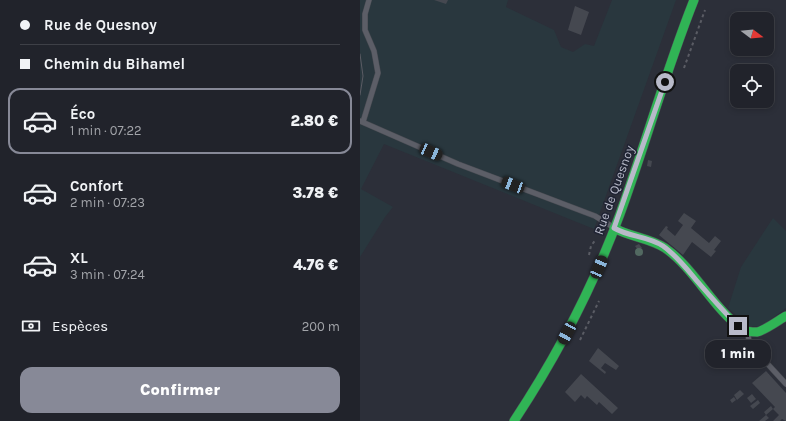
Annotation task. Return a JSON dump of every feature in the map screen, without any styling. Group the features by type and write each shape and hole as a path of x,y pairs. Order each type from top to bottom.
{"main road":[{"name":"Rue de Quesnoy","path":"514,421 544,374 571,326 599,267 694,0"},
{"path":"614,228 623,233 656,242 665,248 683,265 727,315 743,330 748,332 759,332 786,316"}],"lane":[{"path":"369,0 365,14 365,30 374,51 378,73 362,122 458,164 595,216 614,228"},
{"path":"748,332 749,342 752,347 786,384"}],"shaded area":[{"path":"360,0 508,0 506,7 554,30 561,47 573,52 585,44 594,46 612,0 676,0 594,229 384,144 361,189 393,207 360,257"},
{"path":"773,218 786,231 786,308 762,326 748,326 728,308 741,267"}],"building":[{"path":"434,0 448,0 446,4"},
{"path":"575,6 589,12 581,35 568,30"},
{"path":"648,160 652,161 651,167 647,166"},
{"path":"684,213 696,221 691,228 709,243 715,236 721,241 711,257 692,242 683,255 659,235 666,226 668,227 667,229 675,236 683,225 678,221"},
{"path":"639,244 642,248 638,250 635,246"},
{"path":"598,348 619,366 616,370 605,363 601,368 606,372 605,374 589,361"},
{"path":"766,371 786,393 786,421 782,419 780,421 773,421 779,415 773,409 775,407 752,383"},
{"path":"581,374 618,408 612,414 599,402 597,405 587,396 585,399 581,395 575,402 565,392"},
{"path":"740,390 744,394 737,400 734,395"},
{"path":"752,394 756,399 751,403 747,398"},
{"path":"734,397 736,400 732,403 730,400"},
{"path":"758,400 760,403 753,409 750,406"},
{"path":"771,406 773,409 766,415 764,412"},
{"path":"766,415 769,418 765,421 759,421"}],"tram line":[{"path":"360,54 363,76 360,95"}],"traffic: fast":[{"path":"514,421 545,372 573,320 598,268 620,214 674,53 694,0"},
{"path":"614,228 627,234 653,242 665,248 685,266 722,310 742,329 757,332 767,328 786,316"}],"route":[{"path":"665,82 614,228 623,233 656,242 665,248 677,258 738,326"}]}
